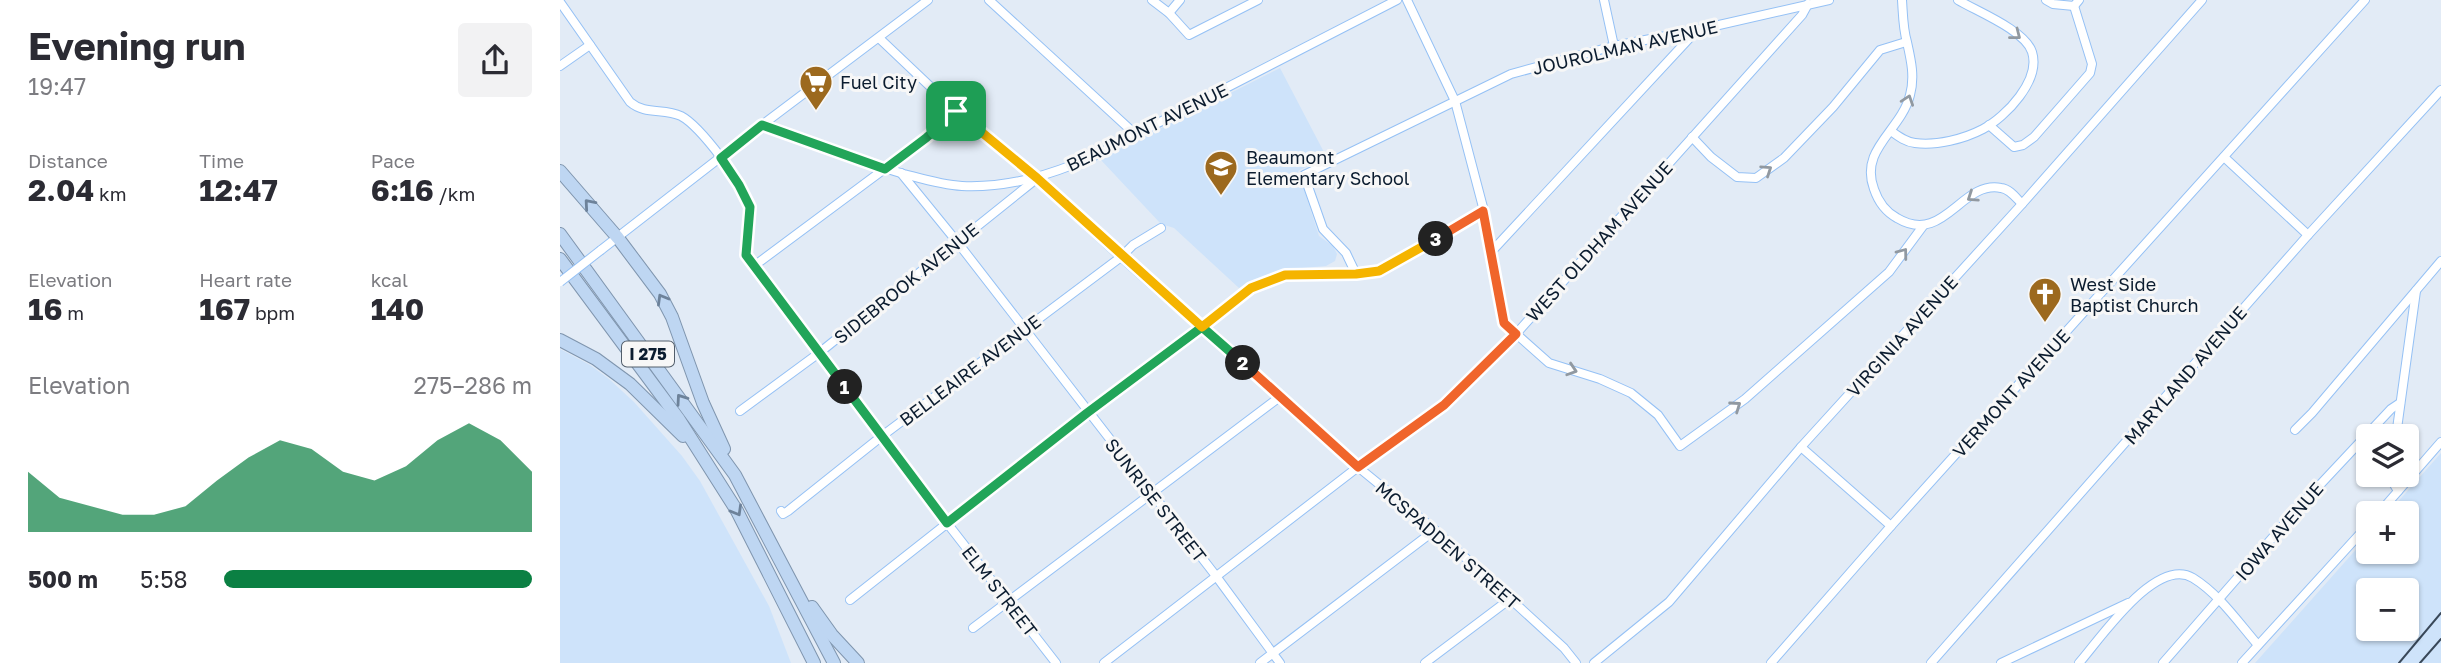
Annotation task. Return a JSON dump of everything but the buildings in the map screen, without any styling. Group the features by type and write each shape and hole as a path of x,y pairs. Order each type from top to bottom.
{"highway":[{"path":"560,171 618,238 660,294 672,317 703,403 735,475"},
{"name":"I 275","path":"560,234 735,475 834,663"},
{"name":"I 275","path":"560,258 701,453 737,511 814,663"},
{"path":"560,340 597,359 630,384 701,453"},
{"path":"787,571 832,635 858,663"},
{"path":"788,608 804,663"}],"street":[{"path":"560,282 879,38 918,3 928,0"},
{"path":"989,0 1135,134"},
{"path":"1152,0 1169,13 1189,35 1258,0"},
{"path":"1169,13 1180,0"},
{"name":"BEAUMONT AVENUE","path":"762,125 885,169 935,183 984,186 1037,178 1092,157 1397,0"},
{"path":"1408,0 1455,101 1492,251 1504,323 1549,363 1600,379 1631,393 1658,415 1680,446 1745,400 1889,272 1923,226"},
{"path":"1604,0 1614,46"},
{"path":"1902,0 1906,42 1912,68 1910,96 1891,131 1873,155 1870,165 1874,189 1882,205 1904,222 1923,226 1934,222 1981,190 1999,187 2006,189 2022,204"},
{"path":"1891,131 1914,143 1932,143 1971,134 1989,125 2025,91 2032,70 2032,52 2021,38 1994,19 1958,0"},
{"path":"1989,125 2014,147 2023,145 2034,137 2090,73 2092,64 2077,3 2053,4 2046,0"},
{"name":"VIRGINIA AVENUE","path":"1594,663 1669,602 1801,447 2022,204 2202,0"},
{"name":"VERMONT AVENUE","path":"1771,663 2365,0"},
{"name":"JOUROLMAN AVENUE","path":"1356,274 1346,253 1323,229 1304,175 1511,74 1614,46 1823,1"},
{"name":"ELM STREET","path":"560,2 630,102 637,108 674,113 691,122 721,158 747,199 751,216 745,250 754,267 1056,663"},
{"name":"WEST OLDHAM AVENUE","path":"1104,663 1358,467 1444,405 1516,334 1802,15 1808,5"},
{"path":"1492,251 1697,30"},
{"name":"MCSPADDEN STREET","path":"879,38 956,111 1037,178 1121,257 1358,467 1435,530 1564,648 1576,663"},
{"path":"1692,137 1711,157 1737,177 1756,178 1794,148 1833,107 1880,50 1906,42"},
{"path":"560,66 590,45"},
{"name":"MARYLAND AVENUE","path":"1931,663 2308,235 2441,90"},
{"path":"754,267 926,138 956,111"},
{"path":"2224,157 2308,235"},
{"name":"SUNRISE STREET","path":"901,173 1216,576 1280,663"},
{"name":"SIDEBROOK AVENUE","path":"740,411 819,353 1037,178"},
{"path":"850,600 1251,288 1285,275 1379,271 1483,211"},
{"name":"BELLEAIRE AVENUE","path":"781,511 783,514 788,511 882,436 1121,257 1133,245 1161,228"},
{"path":"2295,430 2441,261"},
{"path":"2397,424 2416,291"},
{"path":"973,628 1281,396"},
{"name":"IOWA AVENUE","path":"2163,663 2301,505 2391,409 2400,403"},
{"path":"2389,501 2441,442"},
{"path":"1801,447 1891,526"},
{"path":"2396,487 2398,491"},
{"path":"1260,663 1435,530"},
{"path":"2242,663 2356,538"},
{"path":"2079,663 2151,583 2176,573 2192,577 2219,600 2258,645"},
{"path":"1425,663 1510,598"},
{"path":"2001,663 2133,601"}],"shaded area":[{"name":"Beaumont Elementary School","path":"1280,68 1326,156 1298,171 1319,236 1333,246 1337,254 1335,261 1326,266 1279,270 1239,288 1174,228 1161,224 1100,159"},
{"path":"560,349 609,379 634,402 682,456 700,481 769,606 791,663 560,663"},
{"path":"2441,453 2441,663 2255,663 2356,549 2356,564 2419,564 2419,501 2399,501 2411,487 2419,487 2419,478"}],"railway":[{"path":"2399,663 2441,613"},
{"path":"2420,663 2441,639"}],"place":[{"name":"Fuel City","path":"816,112"},
{"name":"Beaumont Elementary School","path":"1221,197"},
{"name":"West Side Baptist Church","path":"2045,324"}],"route":[{"path":"956,111 885,169 762,125 721,158 750,207 746,255 947,523 1202,327 1358,467 1444,405 1516,334 1504,323 1483,211 1379,271 1285,275 1251,288 1202,327 1121,257 1037,178 956,111"}]}
